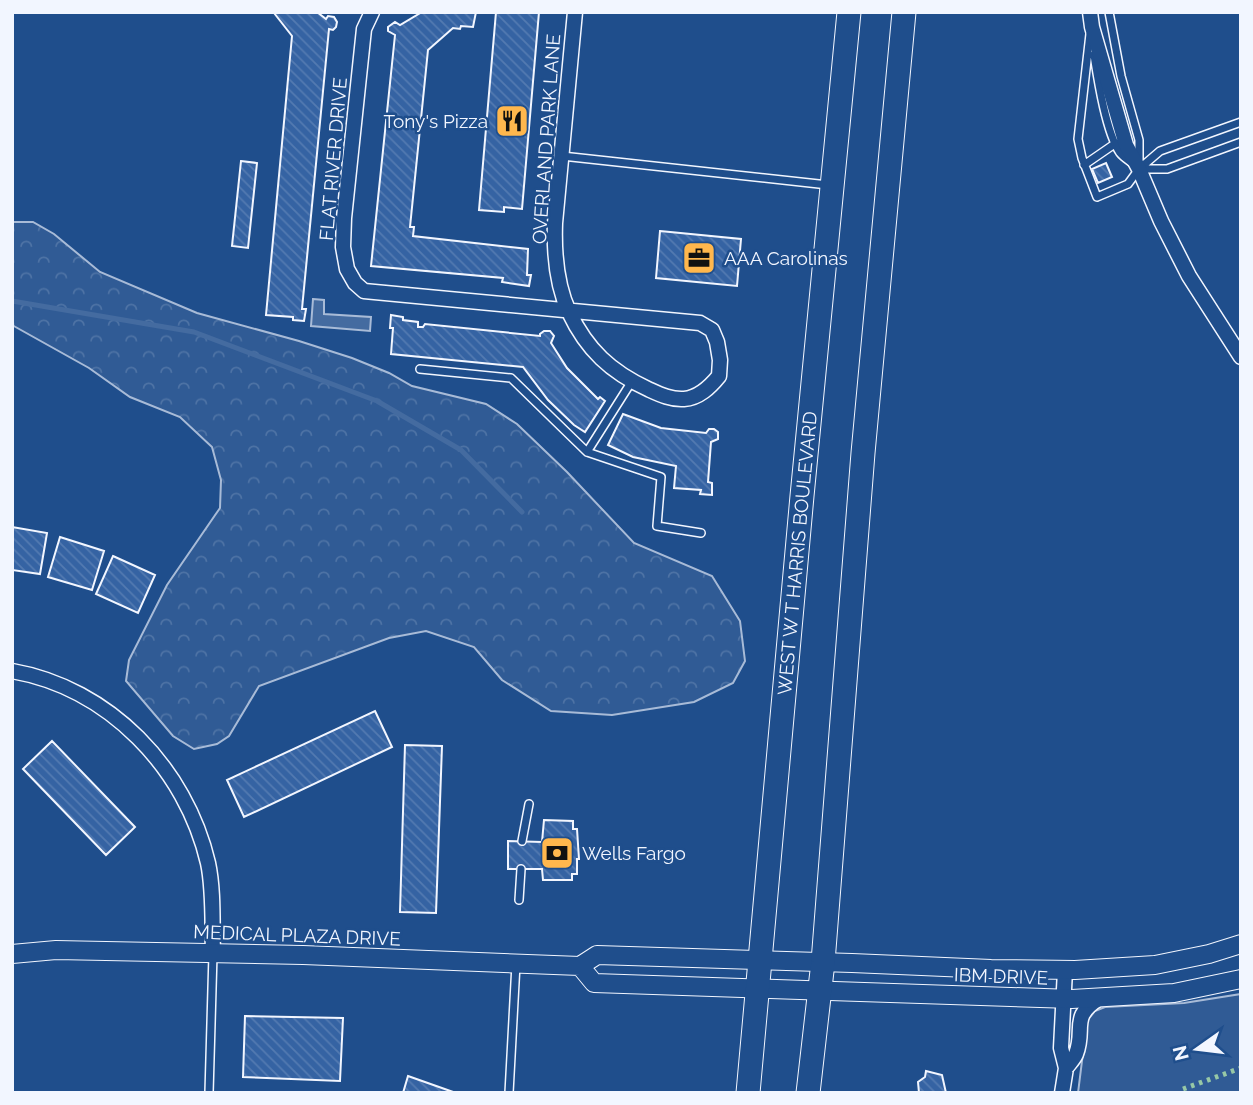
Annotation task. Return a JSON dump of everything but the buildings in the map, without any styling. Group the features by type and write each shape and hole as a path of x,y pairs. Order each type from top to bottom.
{"main road":[{"name":"WEST W T HARRIS BOULEVARD","path":"748,1093 849,12"},
{"path":"808,1093 823,962 855,547 904,12"}],"street":[{"name":"FLAT RIVER DRIVE","path":"358,12 365,29"},
{"name":"FLAT RIVER DRIVE","path":"372,12 365,29 344,218 343,247 347,269 355,283 364,291 568,310 700,323 712,330 720,360 719,376 698,395 683,399 665,397 618,374 604,362 591,348 568,310"},
{"name":"OVERLAND PARK LANE","path":"568,310 554,245 575,12"},
{"path":"1091,20 1126,145 1189,276 1241,357"},
{"path":"12,671 62,685 102,708 138,736 166,766 186,798 208,865 213,954"},
{"name":"IBM DRIVE","path":"759,960 991,970 1065,970 1155,965 1209,954 1241,944"},
{"name":"MEDICAL PLAZA DRIVE","path":"12,954 56,950 580,966 597,955 759,960"},
{"path":"580,966 594,983 758,989"},
{"path":"1062,1093 1066,1069 1061,1048 1065,970"},
{"name":"IBM DRIVE","path":"758,989 1064,999 1174,993 1241,979"},
{"path":"1066,1069 1076,1054 1081,1017 1086,1007 1100,998"}],"lane":[{"path":"1109,12 1121,76 1139,140 1139,169"},
{"path":"1091,20 1078,139 1084,165 1097,197 1128,184 1139,169 1160,151 1241,122"},
{"path":"1091,20 1098,79 1116,143 1122,155 1139,169 1167,169 1241,142"},
{"path":"1084,165 1116,143"},
{"path":"561,156 832,186"},
{"path":"420,369 511,378 587,452 661,477 657,526 701,533"},
{"path":"587,452 632,381"},
{"path":"522,841 529,804"},
{"path":"519,900 521,869"},
{"path":"209,1093 213,954"},
{"path":"509,1093 516,964"}],"green space":[{"path":"12,222 33,222 54,234 100,272 197,313 352,358 412,386 486,404 517,424 634,543 712,576 740,621 745,661 733,683 694,702 612,715 551,711 502,680 474,647 426,631 389,638 259,686 229,736 217,744 194,749 173,736 126,681 129,660 167,585 220,508 221,480 212,447 180,417 130,397 89,368 12,325"},
{"path":"1241,994 1241,1093 1078,1093 1087,1021 1095,1011 1105,1007 1184,1003"}],"shaded area":[{"path":"313,299 324,300 324,314 371,317 370,331 311,326"}],"waterway":[{"path":"12,301 194,332 377,401 461,450 522,512"}],"hedge":[{"path":"1183,1089 1241,1068"}],"place":[{"name":"Tony's Pizza","path":"512,121"},
{"name":"AAA Carolinas","path":"699,258"},
{"name":"Wells Fargo","path":"557,853"}]}
